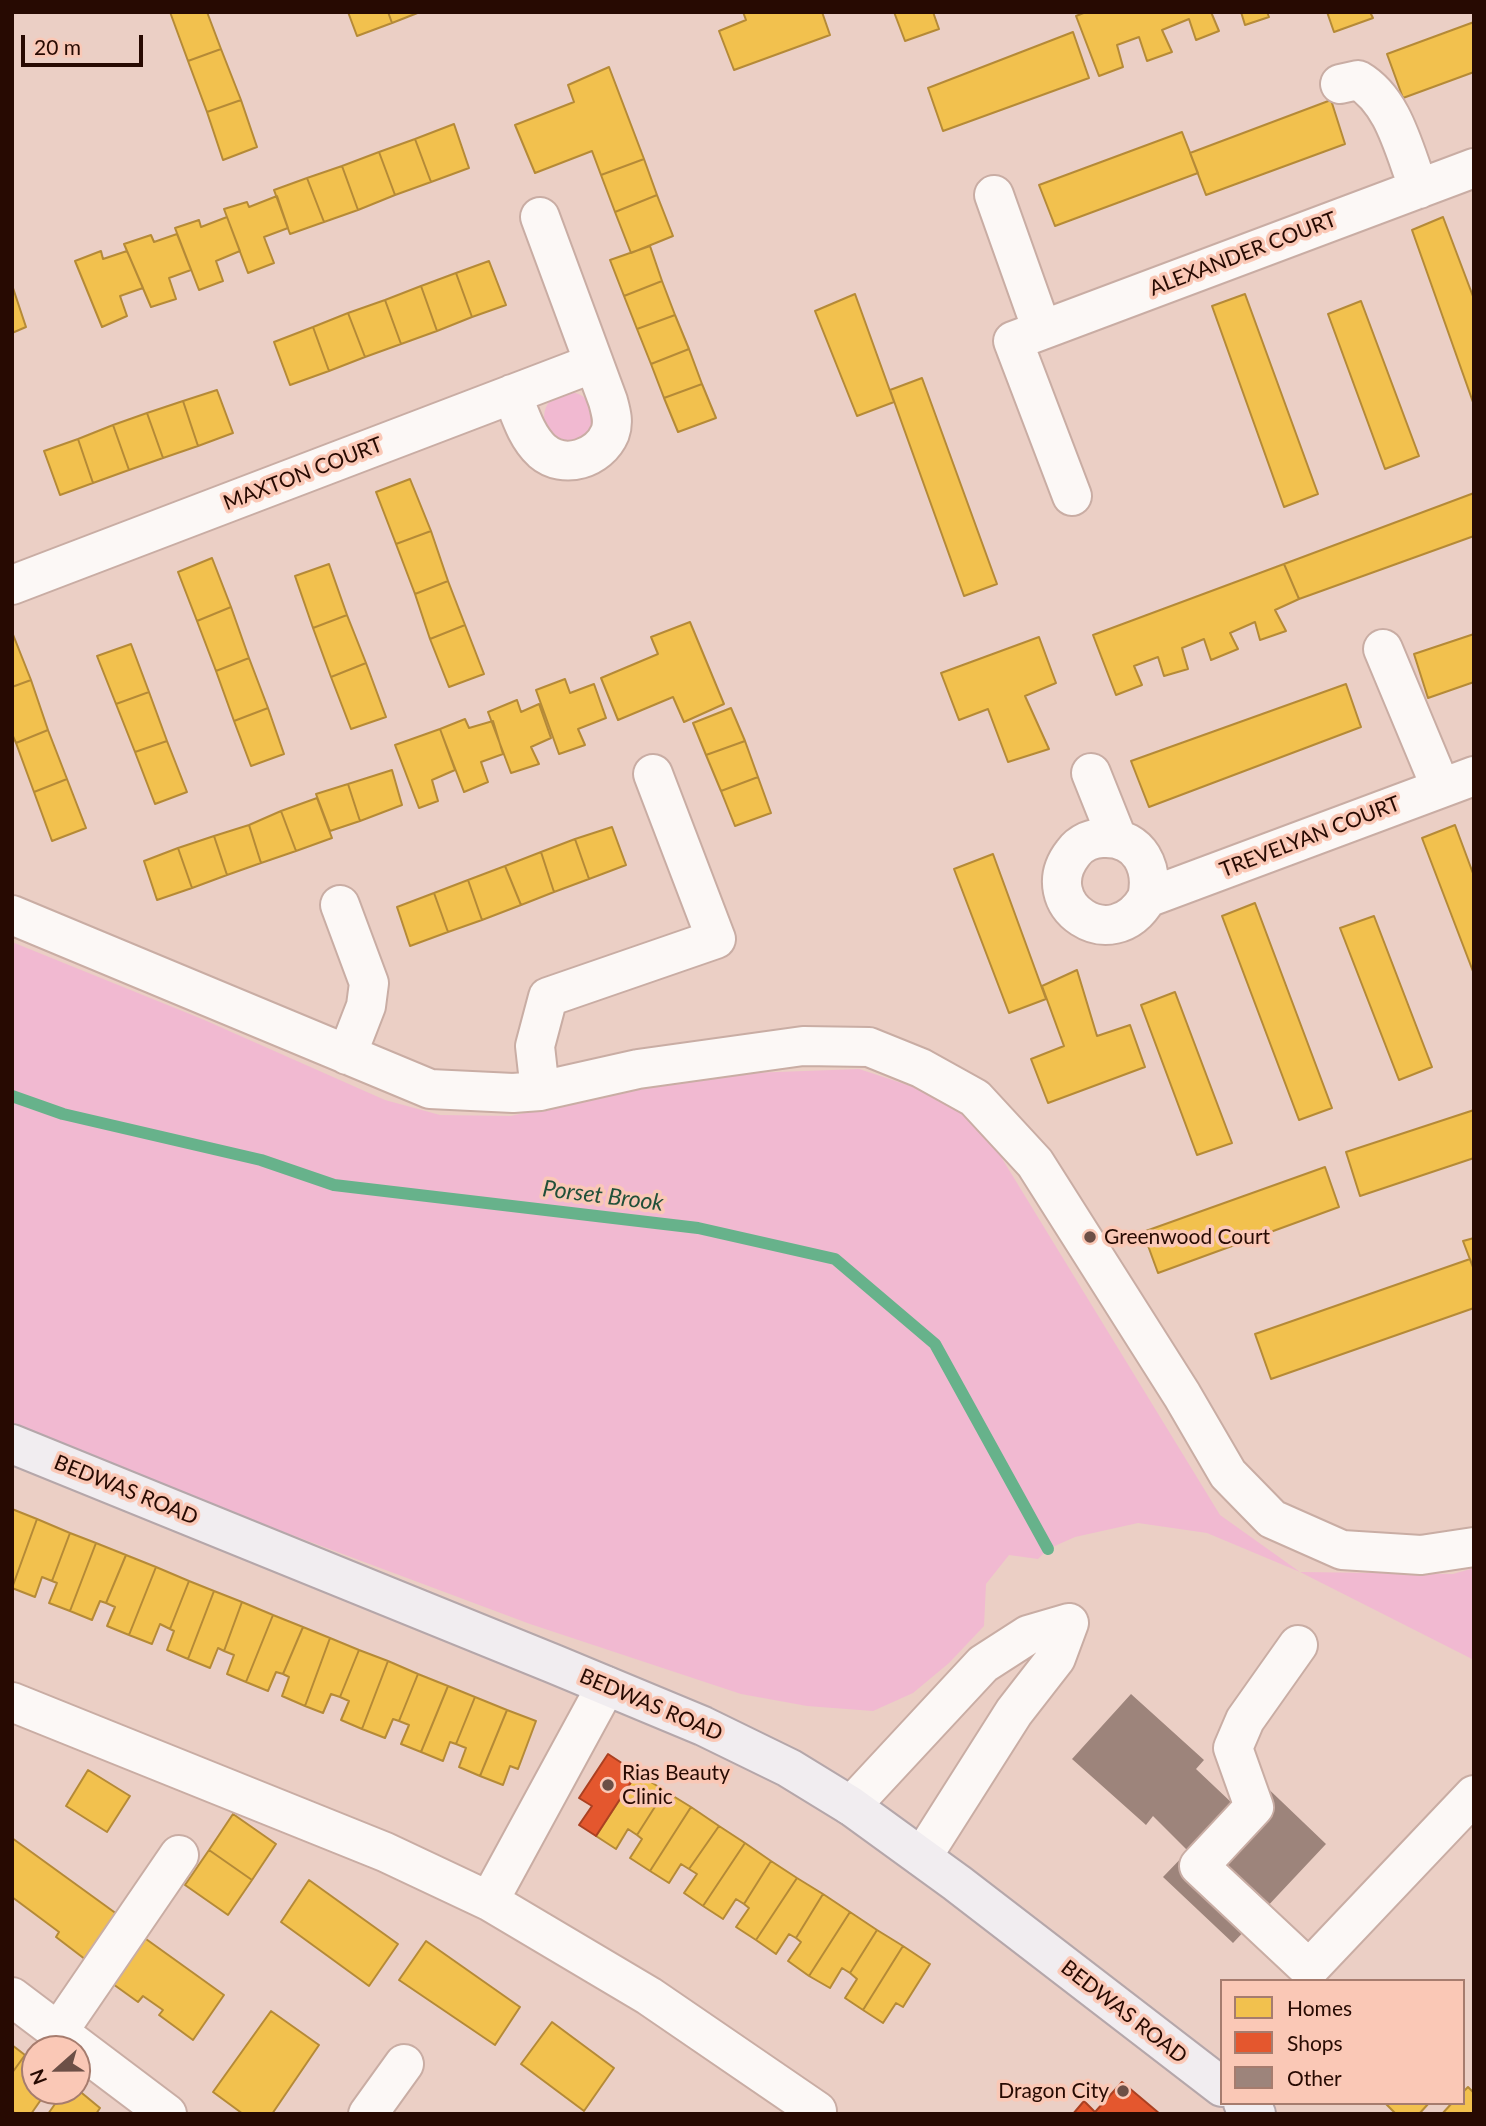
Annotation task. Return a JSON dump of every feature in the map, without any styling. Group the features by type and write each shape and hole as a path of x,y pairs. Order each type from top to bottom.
{"main road":[{"name":"BEDWAS ROAD","path":"12,1444 703,1726 789,1768 851,1805 922,1857 1220,2085"}],"street":[{"path":"1340,84 1358,79 1371,88 1385,104 1419,189"},
{"name":"ALEXANDER COURT","path":"1028,335 1474,168"},
{"path":"994,195 1028,335 1072,496"},
{"path":"512,394 534,443 545,454 562,461 578,460 603,445 611,432 613,418 540,217"},
{"name":"MAXTON COURT","path":"12,585 594,363"},
{"path":"1383,649 1457,782"},
{"path":"1091,773 1117,838 1131,845 1145,862 1150,885 1147,898"},
{"path":"540,1090 535,1046 548,997 716,940 653,774"},
{"name":"TREVELYAN COURT","path":"1117,838 1087,841 1074,850 1066,863 1062,890 1068,904 1088,922 1109,925 1129,920 1140,911 1147,898 1457,782"},
{"path":"341,905 369,983 366,1006 347,1055"},
{"path":"12,915 430,1089 513,1093 540,1090 638,1069 803,1046 869,1047 921,1068 975,1098 1035,1163 1182,1395 1228,1474 1272,1519 1342,1550 1421,1555 1474,1547"},
{"path":"851,1805 983,1664 1027,1635 1069,1623 1056,1658 1014,1712 922,1857"},
{"path":"1298,1645 1245,1720 1233,1748 1254,1807 1199,1866 1309,1969 1474,1795"},
{"path":"489,1901 606,1686"},
{"path":"12,1702 386,1852 489,1901 649,1996 817,2112"},
{"path":"58,2032 179,1855"},
{"path":"12,1997 167,2114"},
{"path":"368,2114 404,2064"}],"shaded area":[{"path":"569,392 587,399 594,417 587,435 569,442 551,435 544,417 551,399"},
{"path":"12,942 202,1019 385,1100 440,1115 511,1116 624,1090 750,1073 859,1069 941,1096 984,1129 1220,1515 1300,1572 1207,1533 1138,1523 1075,1537 1048,1549 1038,1559 1009,1555 986,1584 984,1626 949,1663 913,1693 873,1711 807,1706 741,1694 530,1624 284,1532 12,1423"},
{"path":"1474,1568 1474,1660 1300,1572 1453,1574"}],"building: Homes":[{"path":"170,12 207,12 221,49 188,61"},
{"path":"348,12 388,12 392,23 357,36"},
{"path":"388,12 420,12 392,23"},
{"path":"743,12 822,12 830,35 734,70 719,31 746,20"},
{"path":"894,12 933,12 939,29 905,41"},
{"path":"1086,12 1211,12 1219,31 1196,40 1189,19 1162,30 1172,52 1147,61 1139,37 1117,45 1123,67 1099,76 1076,16"},
{"path":"1241,12 1267,12 1269,17 1245,25"},
{"path":"1327,12 1370,12 1373,18 1334,32"},
{"path":"1474,22 1474,72 1403,98 1387,54"},
{"path":"1073,32 1089,78 943,131 928,88"},
{"path":"221,49 241,100 207,112 188,61"},
{"path":"609,67 644,159 601,175 592,151 535,173 515,125 574,102 568,85"},
{"path":"241,100 257,147 223,160 207,112"},
{"path":"1331,100 1345,144 1206,195 1190,153"},
{"path":"454,124 469,168 431,182 415,139"},
{"path":"1182,132 1198,173 1055,226 1039,185"},
{"path":"415,139 431,182 395,195 379,152"},
{"path":"379,152 395,195 358,210 342,166"},
{"path":"644,159 657,195 615,212 601,175"},
{"path":"342,166 358,210 324,222 307,178"},
{"path":"307,178 324,222 290,234 274,190"},
{"path":"657,195 673,236 631,253 615,212"},
{"path":"277,196 288,228 264,237 274,263 248,273 224,209 247,202 249,207"},
{"path":"227,217 240,251 216,261 223,281 199,290 175,228 199,220 201,227"},
{"path":"1443,217 1474,299 1474,405 1412,230"},
{"path":"177,234 191,270 169,278 176,299 151,307 124,244 151,235 154,242"},
{"path":"650,246 662,281 624,296 610,260"},
{"path":"101,251 103,259 127,251 143,288 120,296 127,316 102,327 75,261"},
{"path":"489,261 506,305 472,317 456,273"},
{"path":"456,273 472,317 437,331 421,286"},
{"path":"662,281 675,315 637,329 624,296"},
{"path":"12,285 26,327 12,333"},
{"path":"421,286 437,331 401,344 385,300"},
{"path":"855,294 894,402 857,416 815,311"},
{"path":"1245,294 1318,494 1284,507 1212,306"},
{"path":"385,300 401,344 365,357 348,313"},
{"path":"1361,301 1419,456 1385,469 1328,314"},
{"path":"348,313 365,357 329,371 313,327"},
{"path":"675,315 689,349 651,364 637,329"},
{"path":"313,327 329,371 290,385 274,342"},
{"path":"689,349 702,384 664,398 651,364"},
{"path":"922,378 997,584 964,596 890,390"},
{"path":"702,384 716,418 678,432 664,398"},
{"path":"217,390 233,433 198,446 183,401"},
{"path":"183,401 198,446 163,458 147,413"},
{"path":"147,413 163,458 129,470 113,425"},
{"path":"113,425 129,470 93,483 78,439"},
{"path":"78,439 93,483 60,495 44,451"},
{"path":"410,479 431,531 396,544 376,492"},
{"path":"1474,493 1474,536 1299,599 1284,564"},
{"path":"431,531 448,581 415,594 396,544"},
{"path":"212,558 231,607 197,621 178,572"},
{"path":"329,564 347,615 313,628 295,576"},
{"path":"1284,564 1299,599 1275,610 1286,631 1260,640 1255,622 1230,633 1238,649 1211,660 1204,639 1182,648 1188,669 1164,676 1158,657 1134,666 1142,685 1116,695 1093,635"},
{"path":"448,581 465,625 430,639 415,594"},
{"path":"231,607 249,658 216,671 197,621"},
{"path":"347,615 366,663 331,677 313,628"},
{"path":"690,622 724,704 684,722 673,697 618,720 601,678 658,654 651,637"},
{"path":"465,625 484,674 449,687 430,639"},
{"path":"12,632 31,680 12,687"},
{"path":"1474,634 1474,682 1428,698 1414,654"},
{"path":"1039,637 1056,683 1025,696 1049,749 1008,762 988,709 959,720 941,673"},
{"path":"131,644 149,692 116,704 97,656"},
{"path":"249,658 268,708 234,721 216,671"},
{"path":"366,663 386,717 351,729 331,677"},
{"path":"565,679 570,693 594,684 606,718 578,729 585,745 559,754 536,690"},
{"path":"31,680 48,730 16,743 12,734 12,687"},
{"path":"1346,684 1361,727 1149,807 1131,761"},
{"path":"149,692 167,741 135,752 116,704"},
{"path":"517,700 521,712 539,704 551,738 531,747 539,764 511,773 488,712"},
{"path":"268,708 284,754 251,766 234,721"},
{"path":"731,708 745,741 706,755 693,723"},
{"path":"465,719 469,728 493,721 503,754 481,762 488,782 464,792 440,729"},
{"path":"440,729 455,770 432,780 438,801 419,808 395,745"},
{"path":"48,730 67,779 34,792 16,743"},
{"path":"167,741 187,792 155,804 135,752"},
{"path":"745,741 758,777 721,791 706,755"},
{"path":"392,770 402,805 360,821 348,784"},
{"path":"758,777 771,813 735,826 721,791"},
{"path":"67,779 86,828 52,841 34,792"},
{"path":"348,784 360,821 330,831 316,794"},
{"path":"317,798 332,838 296,851 281,811"},
{"path":"281,811 296,851 261,863 249,825"},
{"path":"249,825 261,863 227,875 214,836"},
{"path":"1455,825 1474,876 1474,974 1422,838"},
{"path":"612,827 626,865 589,879 575,839"},
{"path":"214,836 227,875 192,888 178,848"},
{"path":"575,839 589,879 554,892 541,852"},
{"path":"178,848 192,888 157,900 144,861"},
{"path":"541,852 554,892 521,905 505,866"},
{"path":"993,854 1046,999 1009,1013 954,869"},
{"path":"505,866 521,905 482,920 468,880"},
{"path":"468,880 482,920 448,932 434,893"},
{"path":"434,893 448,932 410,946 397,907"},
{"path":"1255,903 1332,1108 1299,1120 1222,916"},
{"path":"1374,916 1432,1067 1399,1080 1340,928"},
{"path":"1077,970 1097,1036 1130,1025 1145,1067 1048,1103 1031,1059 1064,1046 1042,986"},
{"path":"1175,992 1232,1143 1197,1155 1141,1005"},
{"path":"1474,1110 1474,1158 1360,1196 1346,1152"},
{"path":"1325,1167 1339,1207 1158,1273 1143,1232"},
{"path":"1474,1238 1474,1270 1463,1241"},
{"path":"1470,1259 1474,1270 1474,1308 1271,1379 1255,1334"},
{"path":"12,1509 37,1519 12,1588"},
{"path":"37,1519 70,1533 52,1581 42,1577 35,1597 12,1588"},
{"path":"70,1533 96,1543 70,1611 49,1603 57,1583 52,1581"},
{"path":"96,1543 126,1555 106,1603 100,1601 92,1620 70,1611"},
{"path":"126,1555 156,1567 129,1635 107,1626 115,1607 106,1603"},
{"path":"156,1567 189,1581 170,1629 160,1624 152,1644 129,1635"},
{"path":"189,1581 214,1591 188,1659 167,1650 174,1631 170,1629"},
{"path":"214,1591 242,1602 224,1651 218,1648 210,1668 188,1659"},
{"path":"242,1602 273,1615 246,1682 227,1674 234,1655 224,1651"},
{"path":"273,1615 303,1627 283,1674 276,1672 268,1691 246,1682"},
{"path":"303,1627 330,1638 305,1706 282,1696 289,1677 283,1674"},
{"path":"330,1638 359,1650 340,1697 331,1694 323,1713 305,1706"},
{"path":"359,1650 388,1661 362,1729 341,1720 349,1701 340,1697"},
{"path":"388,1661 418,1674 399,1721 393,1719 385,1738 362,1729"},
{"path":"418,1674 448,1686 421,1752 401,1744 409,1725 399,1721"},
{"path":"448,1686 475,1697 456,1744 450,1742 443,1761 421,1752"},
{"path":"475,1697 507,1710 480,1776 459,1767 466,1748 456,1744"},
{"path":"507,1710 536,1721 518,1769 510,1766 503,1785 480,1776"},
{"path":"88,1770 130,1796 107,1832 66,1806"},
{"path":"637,1773 665,1791 637,1835 628,1829 616,1849 596,1836"},
{"path":"665,1791 691,1807 650,1871 630,1858 642,1839 637,1835"},
{"path":"691,1807 719,1826 689,1869 681,1864 669,1883 650,1871"},
{"path":"233,1814 276,1844 252,1880 209,1850"},
{"path":"719,1826 745,1843 703,1906 684,1893 697,1874 689,1869"},
{"path":"12,1838 121,1917 90,1963 56,1937 59,1932 12,1897"},
{"path":"745,1843 771,1861 744,1904 736,1899 723,1919 703,1906"},
{"path":"209,1850 252,1880 228,1915 185,1885"},
{"path":"771,1861 797,1878 756,1940 736,1927 749,1908 744,1904"},
{"path":"797,1878 823,1894 796,1938 789,1934 776,1954 756,1940"},
{"path":"309,1880 398,1944 369,1986 281,1922"},
{"path":"823,1894 850,1912 809,1976 788,1961 801,1942 796,1938"},
{"path":"850,1912 877,1930 850,1973 842,1968 830,1988 809,1976"},
{"path":"877,1930 903,1946 863,2010 845,1998 857,1979 850,1973"},
{"path":"139,1934 224,1995 193,2040 159,2015 163,2010 143,1996 138,2002 106,1979"},
{"path":"426,1941 520,2007 495,2045 399,1980"},
{"path":"903,1946 930,1964 903,2007 896,2003 883,2023 863,2010"},
{"path":"271,2011 319,2045 272,2114 243,2114 213,2092"},
{"path":"552,2022 614,2068 584,2111 521,2064"},
{"path":"12,2045 21,2052 21,2061 12,2073"},
{"path":"21,2061 21,2105 37,2105 31,2114 16,2114 12,2111 12,2073"},
{"path":"1468,2087 1474,2093 1474,2114 1442,2114 1450,2105 1465,2105 1465,2090"},
{"path":"91,2101 100,2108 96,2114 48,2114 54,2105 91,2105"},
{"path":"1387,2105 1427,2105 1419,2114 1396,2114"}],"building: Shops":[{"name":"Rias Beauty Clinic","path":"608,1754 637,1773 596,1836 579,1825 592,1806 579,1798"},
{"name":"Dragon City","path":"1122,2082 1160,2114 1073,2114 1084,2101 1095,2112"}],"building: Other":[{"path":"1131,1694 1204,1760 1196,1769 1233,1804 1257,1778 1326,1844 1233,1943 1163,1877 1188,1851 1153,1816 1146,1825 1072,1759"}],"waterway":[{"name":"Porset Brook","path":"12,1096 63,1114 261,1160 334,1185 698,1228 835,1259 935,1344 1048,1549"}],"place":[{"name":"Greenwood Court","path":"1090,1237"},
{"name":"Rias Beauty Clinic","path":"608,1785"},
{"name":"Dragon City","path":"1123,2091"}]}
